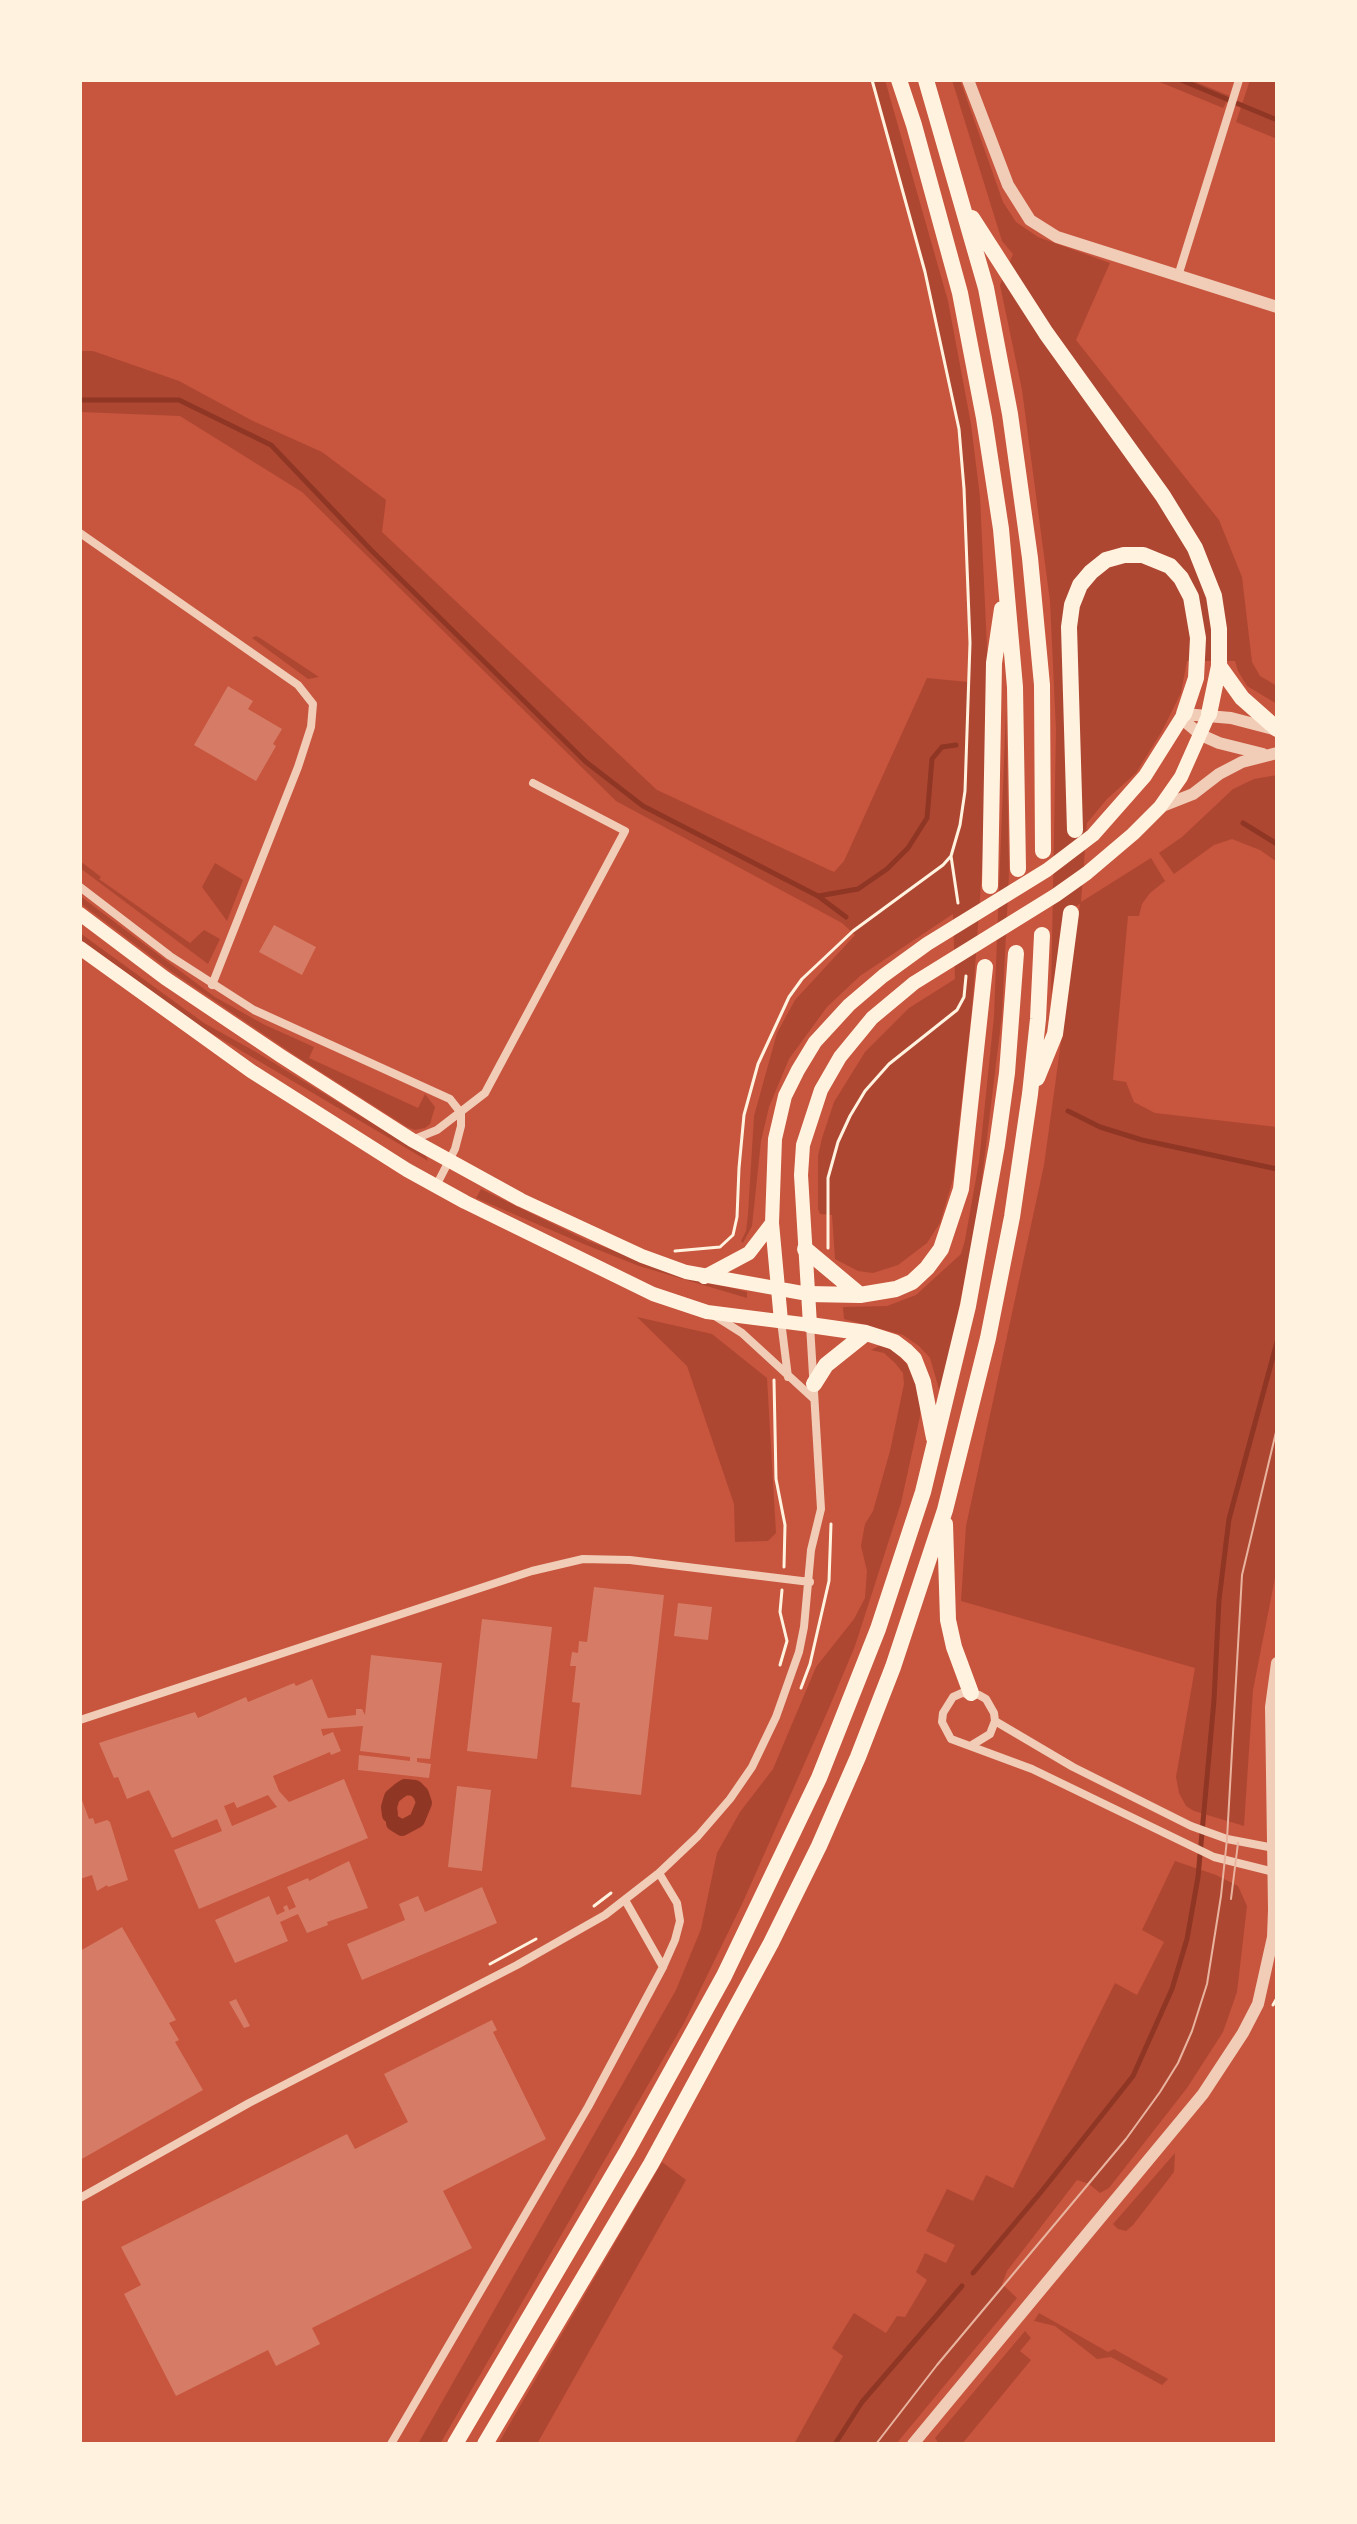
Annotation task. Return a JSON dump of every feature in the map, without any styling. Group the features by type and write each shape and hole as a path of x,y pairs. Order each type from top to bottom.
{"highway":[{"path":"899,80 960,293 984,418 1006,579 1017,744 1018,869"},
{"path":"926,80 986,288 1010,414 1030,558 1042,685 1043,851"},
{"path":"963,205 1046,333 1184,529 1206,572 1214,596 1219,629 1219,666 1209,714"},
{"path":"1075,830 1069,627 1072,605 1080,585 1106,560 1124,555 1143,555 1170,566 1191,597 1198,638 1196,678 1183,716"},
{"path":"990,886 994,663 1006,579"},
{"path":"1219,666 1242,698 1277,730"},
{"path":"1030,1094 1055,1034 1071,913"},
{"path":"485,2444 651,2164 764,1956 819,1846 893,1667 945,1510 988,1338 1012,1217 1030,1094 1042,935"},
{"path":"455,2444 675,2066 766,1892 855,1692 903,1556 935,1447 968,1306 997,1145 1016,953"},
{"path":"808,1294 860,1295 896,1289 912,1282 941,1249 961,1189 985,967"},
{"path":"805,1249 860,1295"},
{"path":"810,1325 866,1333 894,1342 914,1359 927,1395 935,1447"},
{"path":"814,1392 826,1365 866,1333"},
{"path":"945,1510 948,1620 971,1693"}],"main road":[{"path":"80,948 251,1071 436,1186 653,1294 707,1312 810,1325 801,1175 803,1145 821,1090 840,1057 872,1018 914,983 1056,895 1133,834 1160,807 1181,777 1209,714"},
{"path":"781,1321 772,1223 775,1139 785,1096 815,1042 849,1005 883,976 943,934 1047,870 1093,835 1145,776 1183,716"},
{"path":"80,914 237,1027 412,1140 521,1200 642,1256 704,1277 808,1294"},
{"path":"704,1277 749,1253 772,1223"}],"street":[{"path":"968,80 1008,185 1030,220 1057,237 1277,307"},
{"path":"1178,276 1239,80"},
{"path":"80,533 298,685 313,704 311,727 298,767 212,985"},
{"path":"1183,716 1209,714 1277,730"},
{"path":"1183,716 1201,735 1247,751 1274,754"},
{"path":"1160,807 1193,794 1219,774 1242,762 1274,754"},
{"path":"412,1140 437,1130 485,1093 625,831 533,783"},
{"path":"80,887 212,985 254,1010 450,1099 461,1113 461,1126 450,1162 436,1186"},
{"path":"707,1312 742,1333 788,1377 814,1392"},
{"path":"781,1321 788,1377"},
{"path":"80,2198 249,2103 517,1965 605,1915 659,1873 698,1836 730,1799 752,1767 776,1717 799,1652 810,1582 811,1550 821,1509 810,1325"},
{"path":"80,1720 503,1580 583,1559 630,1560 810,1582"},
{"path":"913,2444 1195,2104 1243,2033 1258,2004 1273,1937 1271,1707 1277,1663"},
{"path":"972,1745 990,1734 995,1721 986,1699 971,1693 953,1697 943,1713 942,1722 951,1739 1077,1790 1214,1857 1274,1872"},
{"path":"995,1721 1073,1767 1191,1826 1274,1848"},
{"path":"391,2444 588,2107 663,1967 680,1921 677,1903 659,1873"},
{"path":"625,1900 663,1967"}],"path":[{"path":"872,80 925,272 959,429 970,643 965,791 951,856 958,903"},
{"path":"674,1251 702,1251 720,1247 733,1235 744,1115 758,1064 789,997 802,979 853,931 951,856"},
{"path":"826,1268 828,1178 838,1142 850,1116 865,1091 889,1064 957,1010 964,997 966,976"},
{"path":"774,1377 776,1479 785,1525 780,1612 787,1641 779,1671"},
{"path":"800,1690 810,1664 829,1581 831,1520"},
{"path":"588,1910 617,1889"},
{"path":"483,1968 542,1935"}],"shaded area":[{"path":"873,80 885,80 948,301 971,424 980,497 988,669 986,813 972,1010 953,1179 940,1223 927,1243 898,1265 873,1273 858,1271 835,1259 832,1215 820,1214 818,1209 818,1156 822,1138 834,1102 865,1052 909,1008 955,979 953,914 860,976 827,1007 789,1059 769,1107 761,1141 752,1226 743,1243 748,1214 754,1116 777,1033 795,1000 855,935 842,923 616,801 302,492 180,416 80,412 80,351 93,351 179,381 253,421 322,452 386,500 382,532 657,790 834,872 844,861 927,678 968,682 970,643 966,489 960,430 926,271"},
{"path":"952,80 960,80 1003,202 1016,222 1038,237 1110,263 1076,340 1219,520 1242,577 1252,662 1260,676 1277,686 1277,704 1247,686 1235,661 1187,661 1181,693 1162,731 1136,773 1107,799 1087,823 1081,902 1151,858 1165,881 1150,893 1142,904 1139,916 1128,916 1113,1080 1126,1082 1134,1102 1155,1113 1277,1127 1277,1568 1253,1690 1244,1826 1194,1811 1186,1806 1179,1793 1176,1777 1195,1668 961,1601 966,1526 1044,1165 1080,904 1065,912 1051,995 1056,730 1050,601 1022,390 1000,285 1013,254 1002,241"},
{"path":"1155,80 1191,80 1230,96 1223,108"},
{"path":"1250,80 1277,80 1277,139 1236,122"},
{"path":"256,636 319,677 308,679 252,638"},
{"path":"1006,710 1009,873 1002,1015 977,1219 941,1396 930,1358 919,1346 903,1335 844,1319 843,1307 887,1306 916,1295 961,1254 965,1240 979,1162 994,1016"},
{"path":"1277,775 1277,862 1260,850 1232,839 1214,845 1174,874 1159,853 1182,837 1233,789 1254,779"},
{"path":"80,861 101,877 99,879 190,943 204,930 220,939 208,964 80,868"},
{"path":"215,863 243,880 227,921 202,887"},
{"path":"80,896 215,997 263,1024 314,1047 309,1058 418,1108 425,1094 435,1107 430,1124 415,1130 407,1127 296,1056 172,972 80,903"},
{"path":"80,933 204,1023 426,1156 428,1161 201,1027 80,939"},
{"path":"481,1189 588,1241 674,1273 747,1292 747,1298 639,1266 586,1245 476,1198"},
{"path":"637,1317 712,1334 767,1378 776,1533 768,1541 735,1542 734,1504 687,1366"},
{"path":"881,1345 906,1363 915,1379 921,1397 920,1416 901,1503 855,1646 829,1708 743,1902 684,2023 440,2444 418,2444 676,1990 701,1929 717,1853 740,1812 773,1769 816,1667 854,1619 865,1598 867,1571 861,1546 865,1524 873,1511 890,1451 904,1384 903,1373 895,1363 884,1353 871,1350"},
{"path":"1175,1861 1238,1886 1247,1906 1237,1992 1223,2032 1187,2088 1109,2188 1100,2193 1089,2184 1077,2180 1007,2271 1002,2284 1017,2298 896,2444 794,2444 843,2356 832,2348 854,2313 886,2333 897,2316 905,2317 927,2280 916,2272 925,2253 946,2263 955,2245 926,2231 947,2189 973,2201 986,2175 1013,2188 1115,1983 1137,1995 1164,1942 1142,1930"},
{"path":"1175,2153 1174,2172 1133,2225 1126,2231 1118,2229 1113,2224"},
{"path":"662,2162 686,2180 537,2444 498,2444"},
{"path":"1039,2313 1108,2352 1114,2349 1168,2379 1162,2385 1111,2357 1097,2359 1055,2326 1034,2321"},
{"path":"1025,2331 1031,2338 1020,2351 1031,2360 962,2444 939,2444 935,2438"}],"building":[{"path":"228,686 253,701 248,709 282,729 256,781 194,745"},
{"path":"274,925 316,947 302,975 259,952"},
{"path":"594,1587 664,1595 641,1795 571,1787 580,1703 572,1702 576,1666 570,1666 572,1652 578,1653 579,1641 587,1642"},
{"path":"678,1603 712,1607 708,1640 674,1636"},
{"path":"482,1619 552,1627 537,1759 467,1751"},
{"path":"371,1655 442,1663 430,1759 417,1758 417,1762 431,1764 429,1778 358,1770 359,1755 410,1761 410,1757 360,1751 363,1726 321,1729 323,1736 333,1732 341,1751 331,1755 330,1752 273,1776 279,1791 289,1802 344,1779 368,1838 199,1909 174,1850 222,1831 217,1819 172,1838 149,1790 127,1799 99,1743 195,1712 198,1718 246,1697 248,1702 312,1679 328,1718 356,1715 356,1709 362,1709 365,1715","holes":["268,1795 277,1807 232,1826 224,1806 234,1802 237,1808"]},
{"path":"457,1786 491,1790 482,1871 448,1867"},
{"path":"80,1795 89,1819 93,1818 95,1824 110,1822 128,1880 97,1891 92,1875 80,1879"},
{"path":"349,1861 368,1908 327,1922 328,1925 307,1933 298,1914 280,1922 288,1941 235,1963 215,1920 269,1896 277,1915 285,1911 283,1907 287,1905 289,1910 296,1907 287,1887 308,1878 309,1881"},
{"path":"482,1887 497,1923 362,1980 347,1944 405,1920 399,1904 418,1896 425,1912"},
{"path":"122,1927 176,2020 169,2023 179,2040 175,2042 203,2090 80,2160 80,1951"},
{"path":"236,1999 250,2026 244,2028 229,2002"},
{"path":"492,2020 497,2030 493,2032 546,2139 443,2191 472,2248 312,2328 320,2344 276,2366 268,2350 176,2396 124,2294 141,2285 121,2247 347,2134 355,2149 408,2122 384,2074"}],"waterway":[{"path":"1181,80 1277,120"},
{"path":"80,400 179,400 271,445 372,551 586,762 643,806 818,896 846,917"},
{"path":"818,896 858,889 887,869 908,848 927,818 932,759 942,747 956,745"},
{"path":"1243,823 1277,844"},
{"path":"1068,1111 1100,1127 1142,1140 1277,1169"},
{"path":"973,2273 1133,2076 1172,1989 1187,1939 1198,1877 1214,1700 1219,1600 1229,1519 1277,1342"},
{"path":"390,1815 392,1797 399,1791 405,1787 415,1788 421,1794 424,1803 417,1820 402,1828 394,1823"},
{"path":"835,2444 862,2402 962,2286"}],"tram line":[{"path":"876,2444 937,2365 1126,2139 1178,2063 1192,2031 1207,1984 1221,1896 1242,1575 1277,1428"},
{"path":"1231,1899 1238,1843"}]}
